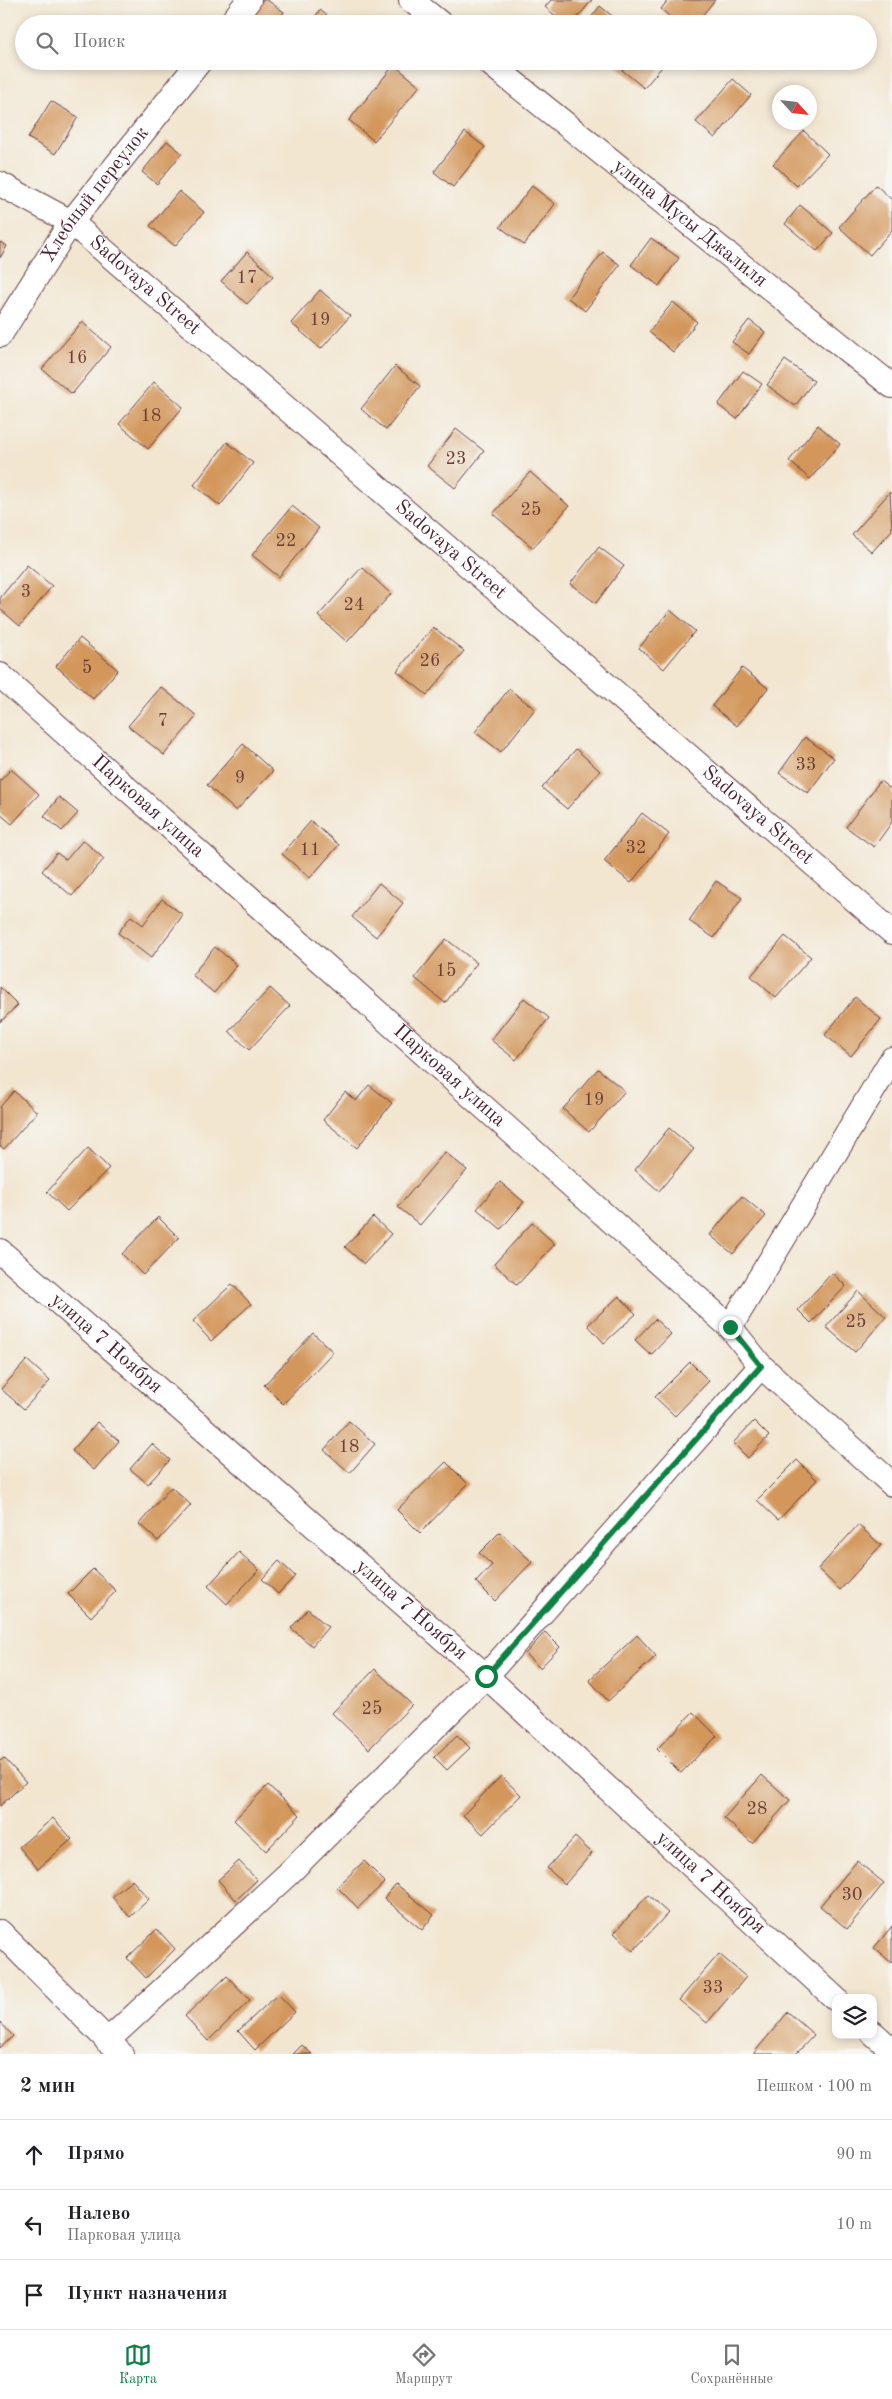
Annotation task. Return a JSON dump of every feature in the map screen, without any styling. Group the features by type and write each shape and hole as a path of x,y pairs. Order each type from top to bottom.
{"street":[{"path":"238,15 250,0"},
{"path":"411,0 430,15"},
{"name":"Хлебный переулок","path":"0,335 71,222 193,70"},
{"name":"улица Мусы Джалиля","path":"499,70 892,386"},
{"name":"Sadovaya Street","path":"0,184 71,222 892,932"},
{"name":"Парковая улица","path":"0,675 730,1327 761,1366 892,1484"},
{"path":"730,1327 892,1059"},
{"name":"улица 7 Ноября","path":"0,1251 486,1676 832,1995"},
{"path":"0,1932 114,2048 486,1676 761,1366"},
{"path":"877,2037 892,2050"}],"building":[{"path":"262,0 267,0 284,12 282,15 252,15"},
{"path":"551,0 592,0 580,15 554,15 545,7"},
{"path":"668,0 715,0 702,15 668,15 661,9"},
{"path":"600,6 611,15 593,15"},
{"path":"320,10 326,15 316,15"},
{"path":"390,70 400,70 420,86 374,141 349,120"},
{"path":"622,70 659,70 644,88"},
{"path":"733,79 751,95 715,138 696,122"},
{"path":"51,101 78,117 55,154 28,138"},
{"path":"804,131 828,154 797,186 773,164"},
{"path":"465,132 485,147 453,187 434,172"},
{"path":"167,141 182,153 157,184 142,172"},
{"path":"876,185 892,200 892,230 870,255 839,227"},
{"path":"532,186 555,204 524,245 500,227"},
{"path":"179,191 204,212 175,246 150,226"},
{"path":"800,205 833,233 817,251 785,224"},
{"path":"651,238 679,258 659,286 631,265"},
{"path":"0,242 7,246 0,258"},
{"path":"247,252 273,276 247,304 221,281"},
{"path":"603,252 620,265 585,311 568,298"},
{"path":"320,290 350,316 321,349 291,323"},
{"path":"673,302 697,322 673,352 649,332"},
{"path":"749,320 765,332 749,354 732,342"},
{"path":"82,322 111,347 72,394 42,369"},
{"path":"785,360 814,381 795,406 767,385"},
{"path":"395,366 420,386 386,430 361,409"},
{"path":"743,371 762,384 737,419 718,405"},
{"path":"154,382 183,407 148,449 119,424"},
{"path":"818,425 840,444 810,479 789,461"},
{"path":"456,429 484,451 455,488 427,466"},
{"path":"227,442 253,463 220,506 194,485"},
{"path":"530,472 569,506 533,548 493,514"},
{"path":"890,492 892,530 872,552 852,535"},
{"path":"292,506 319,528 279,577 252,555"},
{"path":"599,547 624,566 596,603 570,584"},
{"path":"27,565 52,586 20,626 0,609 0,598"},
{"path":"362,567 391,594 347,642 318,616"},
{"path":"670,610 695,631 664,669 639,648"},
{"path":"433,627 464,651 427,695 397,671"},
{"path":"80,638 118,670 93,699 56,666"},
{"path":"742,668 768,688 737,726 712,706"},
{"path":"161,687 197,716 164,755 128,726"},
{"path":"509,689 535,709 501,752 475,732"},
{"path":"805,737 834,758 808,793 779,773"},
{"path":"243,744 273,771 236,811 207,785"},
{"path":"576,749 600,771 567,809 542,788"},
{"path":"11,769 39,794 12,824 0,814 0,781"},
{"path":"880,781 892,790 892,822 874,847 846,827"},
{"path":"59,797 78,813 62,831 44,816"},
{"path":"642,813 669,834 631,883 604,861"},
{"path":"311,821 339,845 310,878 282,854"},
{"path":"83,840 104,859 72,896 42,871 57,853 66,860"},
{"path":"716,881 742,898 714,938 689,921"},
{"path":"379,883 403,903 376,937 352,917"},
{"path":"162,899 183,915 151,958 118,933 131,916 143,925"},
{"path":"785,936 811,957 776,998 751,976"},
{"path":"446,939 477,963 445,1003 415,978"},
{"path":"215,947 237,965 214,993 192,975"},
{"path":"0,987 18,1005 0,1022"},
{"path":"270,988 290,1006 249,1050 229,1031"},
{"path":"855,997 881,1019 851,1056 825,1035"},
{"path":"524,998 549,1018 516,1060 491,1040"},
{"path":"598,1069 625,1091 589,1132 563,1109"},
{"path":"369,1085 392,1103 357,1148 323,1120 345,1092 356,1101"},
{"path":"14,1091 37,1112 4,1149 0,1146 0,1107"},
{"path":"669,1128 694,1149 659,1191 635,1170"},
{"path":"88,1148 109,1168 67,1211 47,1192"},
{"path":"445,1152 467,1170 420,1225 398,1207"},
{"path":"500,1182 524,1202 501,1229 477,1209"},
{"path":"742,1196 766,1216 733,1254 710,1235"},
{"path":"158,1217 179,1238 143,1275 122,1254"},
{"path":"373,1217 391,1234 364,1264 345,1247"},
{"path":"532,1223 555,1244 517,1285 494,1264"},
{"path":"832,1273 846,1286 811,1323 798,1310"},
{"path":"232,1284 251,1304 211,1341 193,1321"},
{"path":"858,1291 886,1317 855,1352 826,1327"},
{"path":"619,1296 636,1314 604,1343 588,1325"},
{"path":"655,1319 671,1334 651,1355 635,1340"},
{"path":"313,1333 333,1352 283,1404 264,1385"},
{"path":"27,1360 50,1381 24,1409 1,1389"},
{"path":"690,1362 709,1381 675,1416 655,1397"},
{"path":"349,1421 375,1444 350,1473 324,1450"},
{"path":"754,1421 769,1436 748,1458 733,1443"},
{"path":"97,1422 119,1441 94,1470 72,1451"},
{"path":"152,1444 170,1460 148,1484 130,1469"},
{"path":"797,1460 817,1480 778,1520 757,1500"},
{"path":"446,1462 468,1484 420,1533 397,1510"},
{"path":"171,1487 191,1505 158,1541 139,1524"},
{"path":"858,1525 881,1545 840,1590 818,1569"},
{"path":"500,1532 532,1562 495,1601 476,1582 492,1565 479,1553"},
{"path":"239,1552 259,1570 227,1604 208,1586"},
{"path":"279,1561 295,1576 278,1594 262,1579"},
{"path":"93,1569 116,1591 91,1617 68,1594"},
{"path":"308,1609 328,1627 312,1646 291,1628"},
{"path":"545,1632 560,1647 540,1668 525,1654"},
{"path":"637,1635 656,1656 608,1701 589,1680"},
{"path":"375,1669 412,1705 369,1749 332,1713"},
{"path":"693,1712 717,1736 681,1773 657,1749"},
{"path":"457,1735 470,1748 447,1770 434,1757"},
{"path":"4,1758 26,1782 0,1806 0,1761"},
{"path":"762,1775 790,1800 752,1843 724,1818"},
{"path":"501,1776 521,1795 483,1834 463,1815"},
{"path":"268,1785 300,1815 266,1851 234,1820"},
{"path":"53,1818 72,1839 38,1869 19,1847"},
{"path":"575,1837 592,1853 565,1884 547,1868"},
{"path":"239,1861 257,1880 236,1900 218,1880"},
{"path":"364,1861 385,1882 358,1908 337,1887"},
{"path":"857,1861 884,1883 847,1929 820,1906"},
{"path":"132,1880 149,1899 130,1917 112,1897"},
{"path":"396,1884 434,1915 422,1930 384,1898"},
{"path":"648,1895 668,1913 633,1951 614,1933"},
{"path":"892,1926 892,1963 874,1948"},
{"path":"157,1929 175,1949 146,1978 127,1958"},
{"path":"719,1954 746,1977 707,2023 679,2000"},
{"path":"227,1976 250,2000 208,2041 185,2016"},
{"path":"278,1994 295,2012 255,2050 238,2031"},
{"path":"788,2012 814,2035 796,2054 753,2054"},
{"path":"0,2022 13,2036 0,2048"},
{"path":"302,2045 312,2054 293,2054"}],"route":[{"path":"486,1676 761,1366 730,1327"}]}
